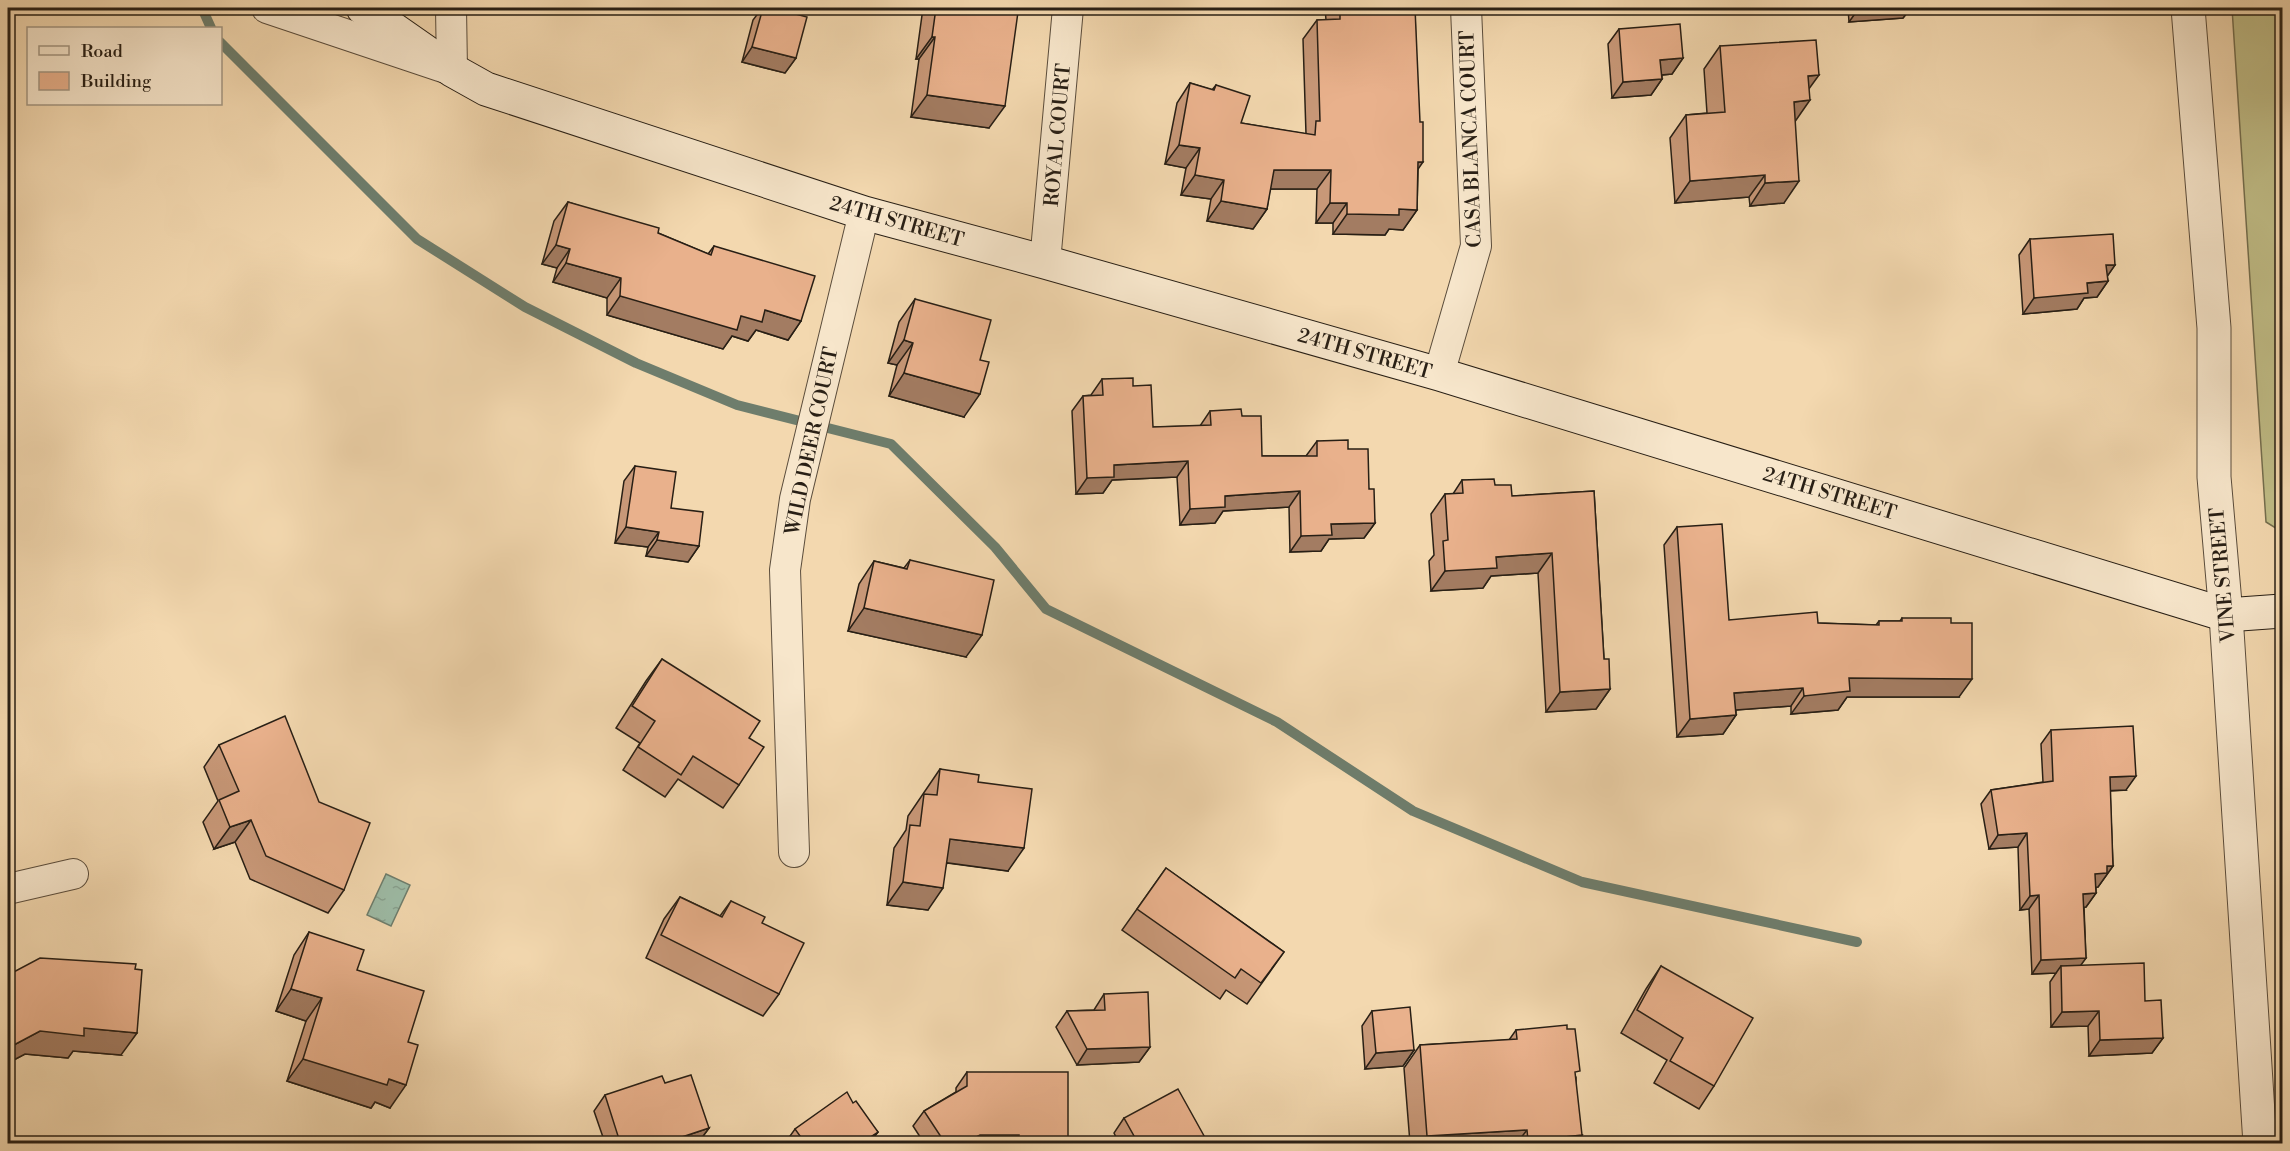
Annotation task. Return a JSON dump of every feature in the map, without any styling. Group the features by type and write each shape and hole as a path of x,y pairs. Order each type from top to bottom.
{"main road":[{"name":"24TH STREET","path":"363,8 452,70 486,89 864,213 1439,374 2226,615 2283,611"},
{"name":"VINE STREET","path":"2188,8 2214,328 2214,477 2226,615 2260,1143"}],"street":[{"path":"267,8 452,70 451,8"},
{"name":"ROYAL COURT","path":"1045,262 1068,8"},
{"name":"CASA BLANCA COURT","path":"1439,374 1476,246 1466,8"},
{"name":"WILD DEER COURT","path":"794,852 785,570 795,499 864,213"},
{"path":"8,889 73,874"}],"shaded area":[{"path":"2232,8 2282,8 2282,532 2266,522"}],"water":[{"path":"386,874 410,885 391,926 367,915"}],"building":[{"path":"763,8 773,8 807,17 796,58 752,47"},
{"path":"936,8 987,8 1018,12 1005,106 927,95 935,37 932,37"},
{"path":"1340,8 1415,8 1420,122 1423,122 1423,162 1418,162 1417,210 1399,209 1399,215 1347,214 1347,203 1330,203 1331,170 1274,170 1267,209 1221,201 1224,180 1195,175 1200,148 1179,145 1190,83 1214,90 1216,85 1250,96 1241,123 1315,135 1316,121 1320,121 1317,20 1340,19"},
{"path":"1680,24 1683,58 1660,60 1662,79 1623,82 1619,29"},
{"path":"1816,40 1819,75 1808,76 1810,100 1794,102 1799,181 1765,183 1765,175 1690,181 1686,115 1725,112 1720,46"},
{"path":"568,202 659,228 658,233 711,255 714,246 815,276 801,321 765,310 762,322 741,316 737,330 620,296 621,278 566,263 570,249 556,245"},
{"path":"2113,234 2115,265 2106,265 2108,281 2087,283 2088,293 2034,298 2030,239"},
{"path":"915,299 991,320 980,360 989,362 980,394 904,373 913,343 904,340"},
{"path":"1133,378 1133,386 1151,385 1153,427 1211,425 1210,411 1241,409 1242,416 1261,416 1262,456 1317,456 1317,441 1348,440 1348,449 1368,449 1369,489 1374,489 1375,523 1331,524 1332,535 1301,536 1300,491 1225,496 1225,507 1190,509 1188,461 1114,465 1114,477 1087,478 1083,396 1103,395 1102,379"},
{"path":"635,466 676,472 671,508 703,512 699,546 657,540 659,532 626,527"},
{"path":"1494,479 1495,485 1511,485 1512,496 1594,491 1604,659 1609,659 1610,689 1560,692 1552,553 1496,557 1497,568 1445,571 1443,541 1448,540 1445,494 1463,493 1462,480"},
{"path":"1722,524 1729,620 1817,612 1818,623 1879,625 1879,621 1902,621 1902,618 1951,618 1951,623 1972,623 1972,679 1849,678 1850,691 1804,696 1803,688 1734,693 1736,715 1690,719 1677,527"},
{"path":"910,560 994,580 982,635 864,608 874,561 907,569"},
{"path":"662,659 760,721 749,738 764,747 739,785 693,756 681,775 638,747 655,721 632,706"},
{"path":"285,716 319,802 370,823 344,890 266,856 251,820 230,827 219,800 239,791 219,745"},
{"path":"2133,726 2136,776 2110,777 2113,866 2107,866 2107,873 2095,874 2096,893 2083,894 2086,958 2041,960 2039,895 2030,896 2027,833 1998,835 1991,790 2053,781 2051,730"},
{"path":"940,769 979,775 978,782 1032,789 1024,848 950,839 943,888 903,882 910,825 920,826 924,794 937,795"},
{"path":"1166,868 1284,952 1261,983 1241,969 1235,978 1137,909"},
{"path":"680,897 722,917 731,901 765,917 762,923 804,943 779,994 661,935"},
{"path":"309,932 364,950 357,970 424,991 408,1042 418,1045 406,1085 389,1079 387,1085 303,1059 322,998 291,989"},
{"path":"40,958 136,964 135,969 142,970 137,1033 84,1028 84,1036 40,1031 12,1046 8,1038 8,975"},
{"path":"2144,963 2145,1001 2161,1000 2163,1038 2100,1040 2099,1011 2062,1012 2061,966"},
{"path":"1661,966 1753,1018 1714,1086 1670,1061 1683,1038 1637,1010"},
{"path":"1148,992 1150,1047 1087,1049 1067,1011 1105,1010 1104,994"},
{"path":"1410,1007 1414,1050 1376,1053 1372,1011"},
{"path":"1567,1025 1567,1029 1575,1029 1580,1071 1575,1072 1582,1135 1528,1141 1527,1130 1427,1136 1420,1045 1517,1039 1516,1030"},
{"path":"967,1072 1068,1072 1068,1143 1019,1143 1019,1135 980,1135 965,1143 945,1143 924,1111 967,1086"},
{"path":"691,1075 709,1128 670,1141 671,1143 616,1143 619,1139 605,1095 662,1076 665,1083"},
{"path":"1178,1089 1208,1143 1138,1143 1124,1118"},
{"path":"847,1092 853,1103 856,1101 878,1132 866,1140 868,1143 805,1143 795,1129"}],"waterway":[{"path":"202,8 211,27"},
{"path":"222,44 417,239 525,307 636,363 737,405 891,444 995,547 1046,609 1277,722 1413,811 1582,882 1857,942"}]}
